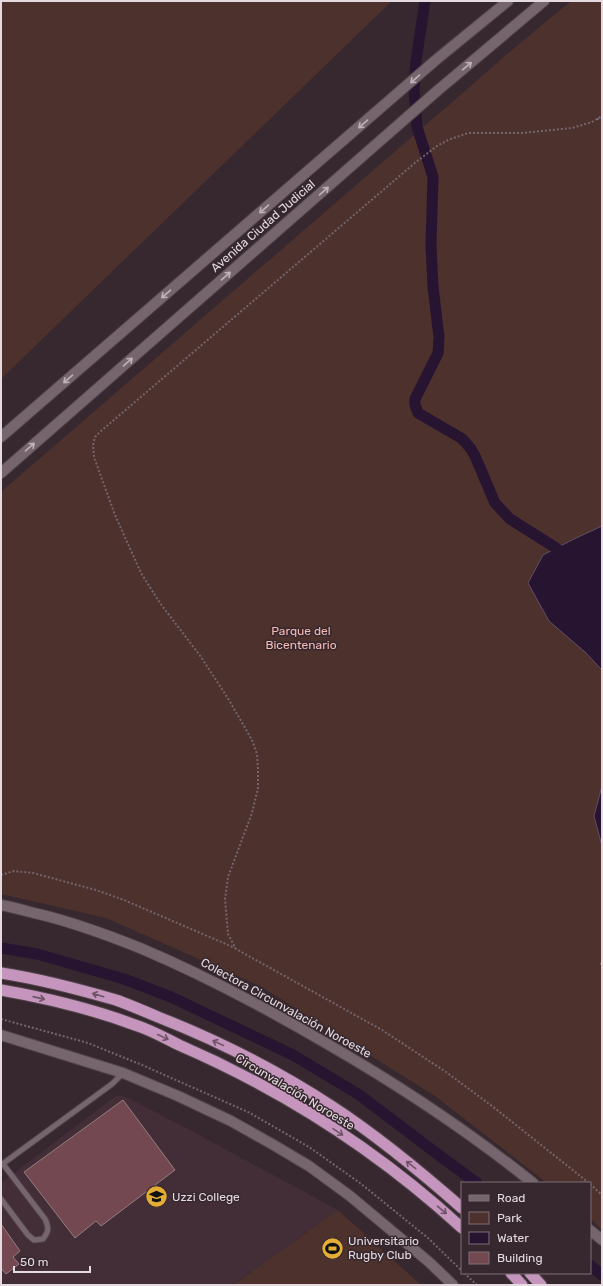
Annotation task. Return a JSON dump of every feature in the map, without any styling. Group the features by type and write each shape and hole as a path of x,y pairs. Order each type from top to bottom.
{"highway":[{"name":"Circunvalación Noroeste","path":"1,973 73,988 118,1001 185,1027 256,1061 333,1107 391,1149 461,1207"},
{"name":"Circunvalación Noroeste","path":"1,990 75,1006 137,1025 215,1060 260,1083 312,1114 353,1142 401,1177 461,1227"},
{"path":"512,1274 522,1285"},
{"path":"531,1274 542,1285"}],"street":[{"name":"Avenida Ciudad Judicial","path":"1,437 437,59 508,1"},
{"name":"Avenida Ciudad Judicial","path":"1,473 438,91 544,1"},
{"name":"Colectora Circunvalación Noroeste","path":"1,905 87,927 181,965 235,992 312,1035 413,1096 473,1137 531,1182"},
{"path":"1,1035 122,1072 231,1121 309,1166 350,1196 429,1262 453,1285"},
{"path":"591,1231 602,1240"}],"lane":[{"path":"1,1199 28,1235 34,1240 42,1239 48,1233 48,1226 45,1219 2,1164 112,1084 122,1072"}],"path":[{"path":"236,949 228,934 225,899 228,877 252,813 258,788 257,754 252,740 229,700 201,657 160,603 141,573 115,515 94,458 93,445 95,437 416,162 437,146 448,140 468,133 522,133 572,128 583,126 602,116"},
{"path":"596,120 602,119"},
{"path":"1,875 14,871 33,873 96,890 131,903 236,949 382,1030 446,1072 589,1182"},
{"path":"591,1184 602,1195"},
{"path":"465,1274 477,1285"}],"shaded area":[{"name":"Uzzi College","path":"117,1095 126,1097 188,1129 338,1210 233,1285 1,1285 1,1183"}],"green space":[{"path":"1,1 392,1 1,379"},
{"name":"Parque del Bicentenario","path":"571,1 602,1 602,1230 591,1219 591,1182 546,1182 435,1096 260,986 106,918 1,894 1,492 507,54"},
{"name":"Universitario Rugby Club","path":"338,1210 421,1285 233,1285"}],"water":[{"path":"602,526 602,670 585,652 549,621 528,583 543,555"},
{"path":"602,786 602,846 594,816"}],"building":[{"name":"Uzzi College","path":"123,1100 175,1170 101,1226 96,1221 75,1238 24,1172"},
{"path":"1,1224 20,1251 13,1257 19,1264 6,1274 1,1268"}],"waterway":[{"path":"425,1 416,61 414,90 417,127 433,177 431,245 433,287 439,337 438,353 415,399 415,405 418,413 461,438 466,443 475,456 495,503 510,519 556,548 567,557"},
{"path":"1,948 37,954 124,979 171,997 293,1055 358,1094 476,1182"},
{"path":"591,1266 602,1275"}],"place":[{"name":"Uzzi College","path":"157,1197"},
{"name":"Universitario Rugby Club","path":"333,1248"}]}
